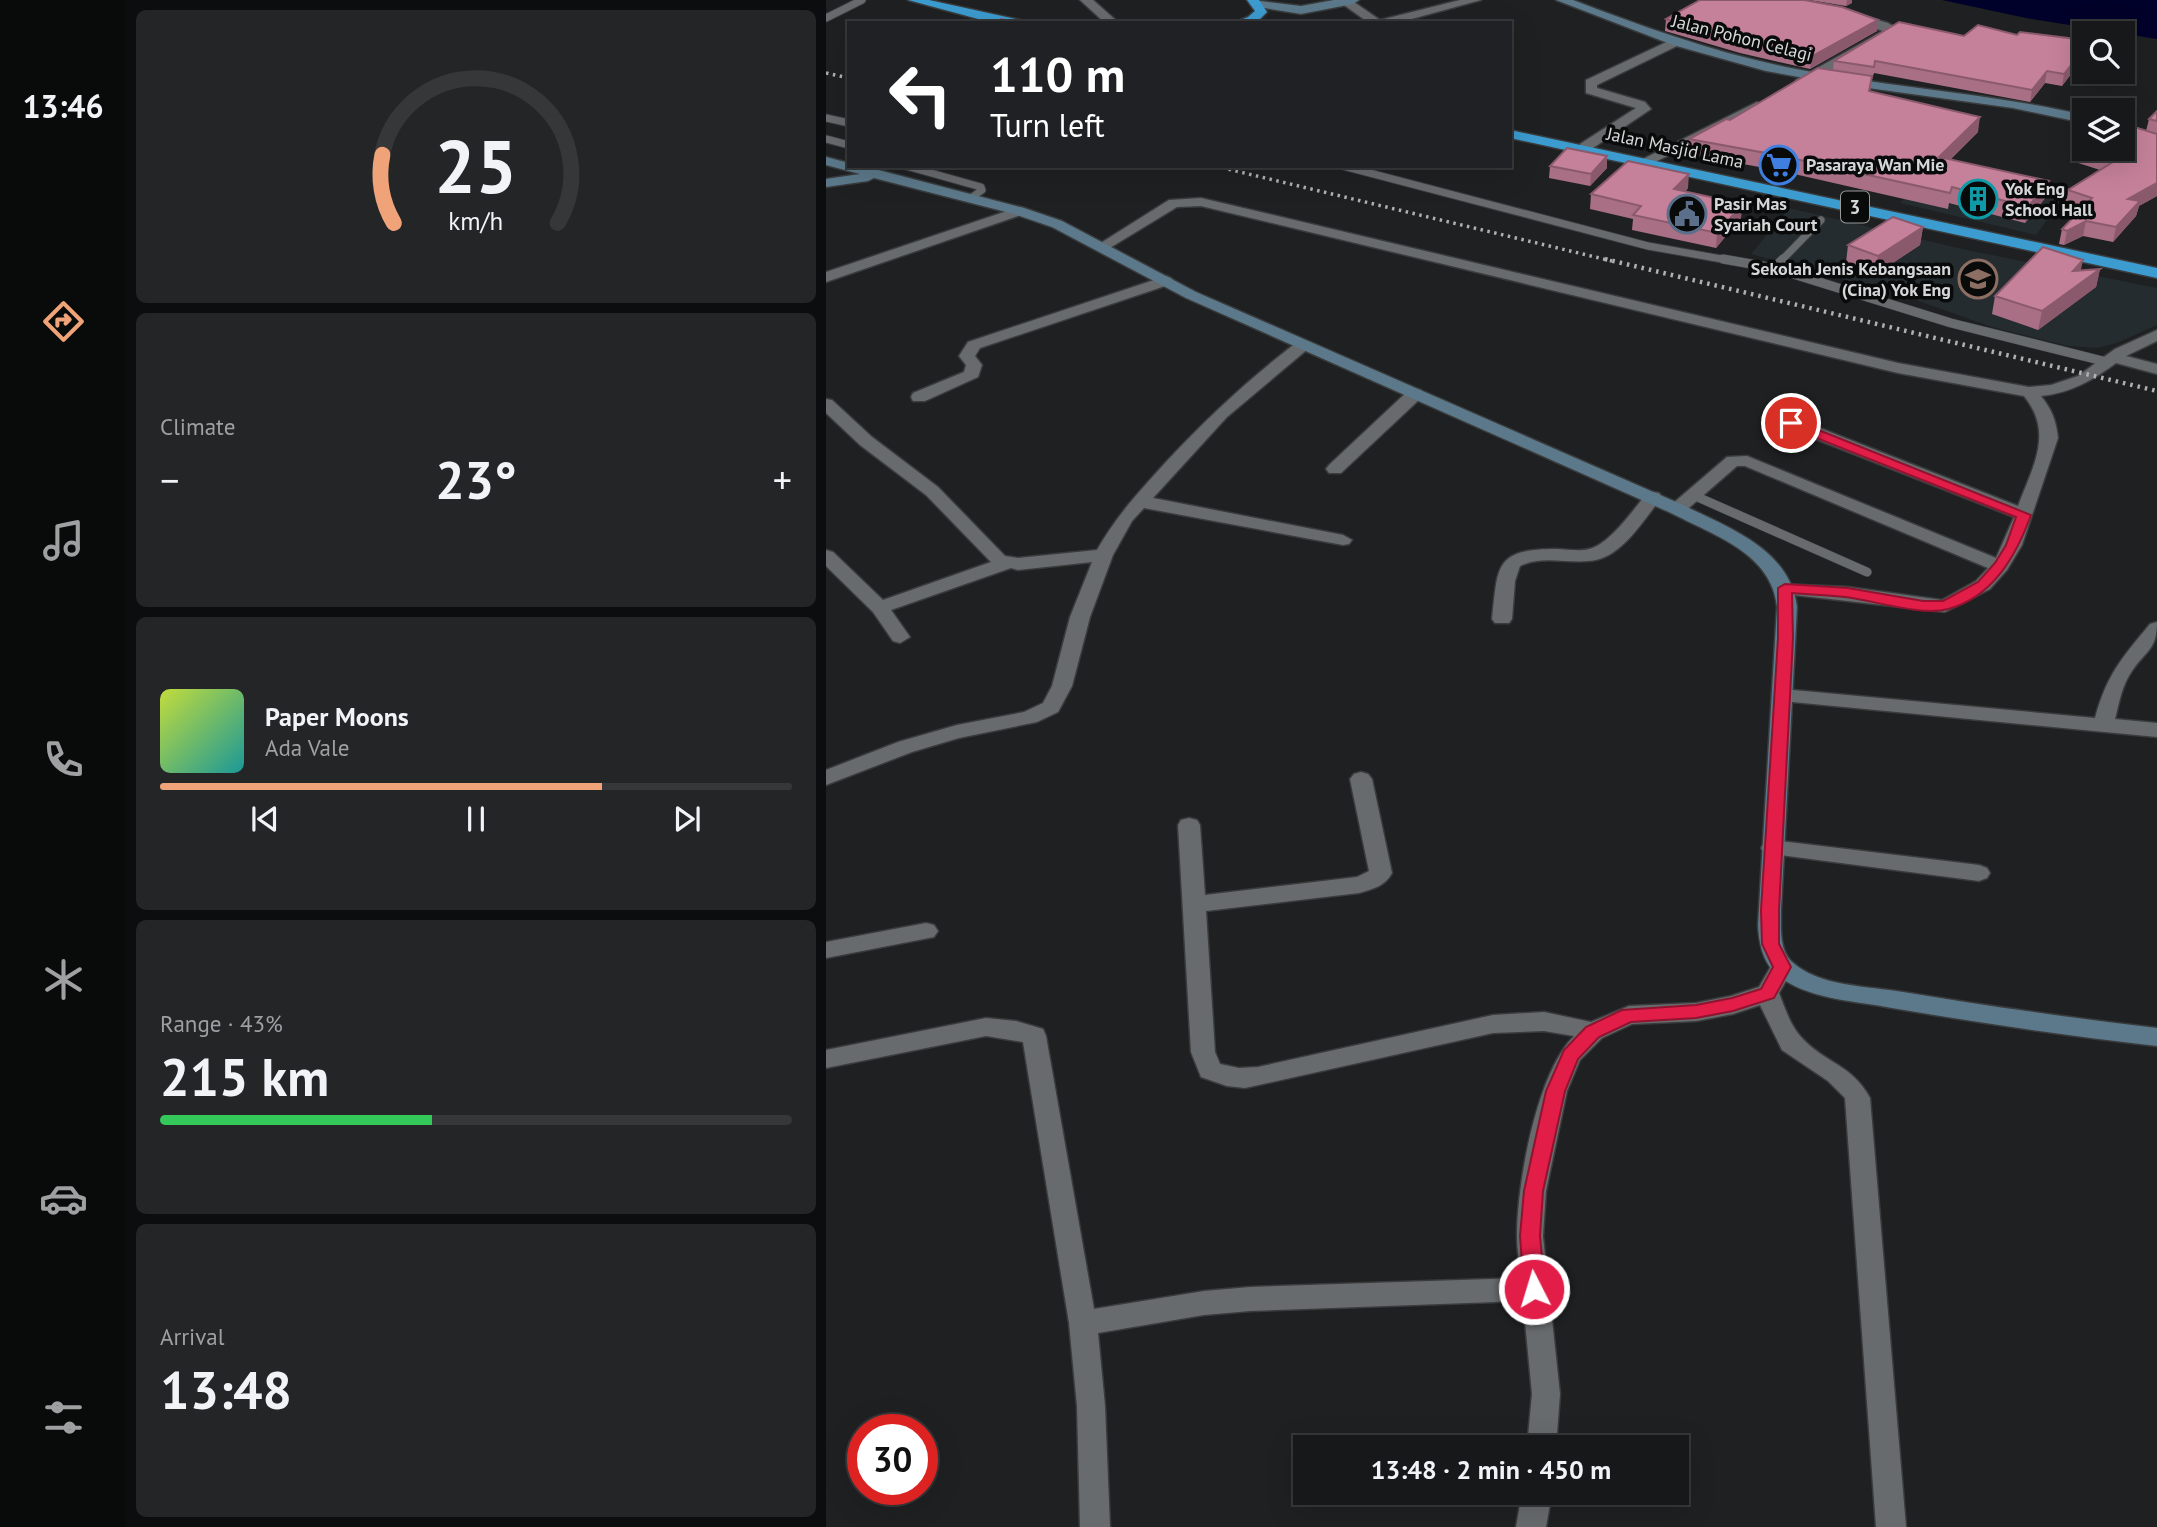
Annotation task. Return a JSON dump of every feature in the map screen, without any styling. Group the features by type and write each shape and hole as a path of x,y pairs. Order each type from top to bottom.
{"highway":[{"path":"914,0 999,21"},
{"path":"1244,21 1258,16 1261,8 1254,1"},
{"name":"Jalan Masjid Lama","path":"1512,131 2157,273"}],"street":[{"path":"1086,0 1111,21"},
{"path":"1387,21 1475,0"},
{"name":"Jalan Pohon Celagi","path":"1562,0 1675,42 1813,76 1958,95 2072,118"},
{"path":"1254,1 1301,10 1347,1 1376,21"},
{"path":"1789,89 1889,33 1889,29 1884,26 1836,13"},
{"path":"1585,147 1644,109 1640,105 1598,94 1591,90 1591,83 1675,42"},
{"path":"1646,161 1764,102"},
{"path":"826,161 847,164"},
{"path":"873,168 900,172 971,198 1057,224 1166,281 1304,345 1653,497 1746,544 1768,562 1785,588 1770,944 1782,967 1808,982 1847,990 1993,1017 2157,1037"},
{"path":"826,183 900,172"},
{"path":"1103,246 1174,203 1201,202 1898,368 2029,392 2068,386 2084,379 2110,360 2157,335"},
{"path":"826,277 1019,211"},
{"path":"919,397 972,374 974,365 967,356 974,345 1166,281"},
{"path":"826,778 905,747 957,732 1030,717 1051,707 1062,686 1080,617 1114,534 1138,501 1230,405 1304,345"},
{"path":"2110,360 2157,369"},
{"path":"1785,588 1945,606 1983,585 2000,566 2013,545 2049,439 2048,422 2043,409 2029,392"},
{"path":"1335,469 1415,394"},
{"path":"826,404 866,441 932,491 999,560 1007,563"},
{"path":"1791,423 2024,515"},
{"path":"1677,509 1733,461 1747,461 2000,566"},
{"path":"1502,619 1508,569 1513,562 1529,555 1593,555 1619,537 1653,497"},
{"path":"1138,501 1343,540"},
{"path":"880,608 1007,563 1104,555"},
{"path":"826,556 880,608 900,637"},
{"path":"2103,724 2113,688 2123,669 2157,628"},
{"path":"1782,695 2157,730"},
{"path":"1194,904 1359,886 1373,880 1381,873 1361,779"},
{"path":"1188,825 1203,1052 1210,1070 1226,1077 1258,1077 1462,1030 1516,1022 1552,1022 1575,1025 1593,1032"},
{"path":"1772,848 1979,873"},
{"path":"826,950 926,931"},
{"path":"1543,1435 1546,1394 1530,1236 1544,1132 1555,1091 1570,1055 1593,1032 1629,1015 1696,1012 1733,1005 1767,993 1782,967"},
{"path":"1767,993 1791,1042 1807,1057 1851,1086 1857,1098 1891,1527"},
{"path":"826,1059 986,1027 1016,1030 1034,1036 1083,1323 1091,1406 1095,1527"},
{"path":"1083,1323 1204,1303 1250,1299 1534,1289"},
{"path":"1531,1527 1535,1505"}],"lane":[{"path":"826,18 859,0"},
{"path":"826,118 847,123"},
{"path":"826,139 847,144"},
{"path":"1351,168 1660,248 1774,268 1951,323 2110,360"},
{"path":"1774,268 1821,220"},
{"path":"1693,495 1867,572"}],"shaded area":[{"name":"Sekolah Jenis Kebangsaan (Cina) Yok Eng","path":"1932,169 2064,197 2036,235 1900,203"},
{"name":"Sekolah Jenis Kebangsaan (Cina) Yok Eng","path":"1789,208 1967,250 2157,288 2157,325 2117,343 2097,348 2068,346 1992,327 1910,298 1751,254"}],"water":[{"path":"1942,0 2157,0 2157,39 2135,35 2135,21 2072,21 2072,25"}],"building":[{"path":"1700,0 1804,0 1842,7 1878,20 1811,57 1741,41 1666,19"},
{"path":"1899,22 1964,36 1978,25 2017,35 2020,32 2072,38 2072,64 2064,74 2047,71 2032,90 1875,61 1874,67 1834,61"},
{"path":"1818,68 1872,76 1869,91 1980,117 1939,157 2049,181 2028,207 1952,187 1950,193 1782,156 1689,139 1726,119 1730,120"},
{"path":"2157,111 2157,121 2149,119"},
{"path":"2135,127 2157,134 2157,183 2128,199 2140,201 2116,227 2086,221 2067,231 2062,229 2092,198 2068,190 2114,161 2135,161"},
{"path":"1567,148 1607,156 1591,174 1550,166"},
{"path":"1628,161 1689,174 1674,189 1743,204 1717,233 1633,215 1641,206 1591,194"},
{"path":"1893,217 1923,227 1878,256 1848,245"},
{"path":"2043,247 2083,260 2073,271 2100,269 2042,311 1995,296"}],"railway":[{"path":"826,73 847,78"},
{"path":"1223,168 1612,261"},
{"path":"1605,259 2157,391"}],"place":[{"name":"Pasaraya Wan Mie","path":"1779,165"},
{"name":"Yok Eng School Hall","path":"1978,199"},
{"name":"Pasir Mas Syariah Court","path":"1687,214"},
{"name":"Sekolah Jenis Kebangsaan (Cina) Yok Eng","path":"1978,279"}],"route":[{"path":"1534,1289 1530,1236 1534,1191 1544,1132 1555,1091 1570,1055 1593,1032 1629,1015 1696,1012 1733,1005 1767,993 1782,967 1770,944 1770,910 1786,638 1785,588 1945,606 1983,585 2000,566 2013,545 2024,515 1791,423"}]}
